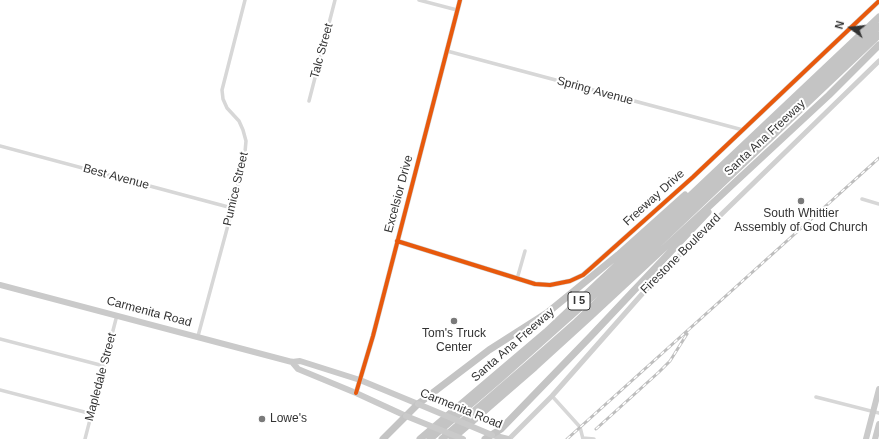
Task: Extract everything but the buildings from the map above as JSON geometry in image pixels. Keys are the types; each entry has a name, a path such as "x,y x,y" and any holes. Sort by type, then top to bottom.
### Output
{"highway":[{"name":"Santa Ana Freeway","path":"420,439 546,332 879,17"},
{"path":"430,439 580,309 879,26"},
{"path":"442,439 576,322 879,35"},
{"name":"Santa Ana Freeway","path":"452,439 535,367 879,46"},
{"path":"383,439 418,404 489,350 547,312 574,291 618,255 675,203 731,156"},
{"path":"485,439 501,429 687,236 733,183"}],"main road":[{"name":"Carmenita Road","path":"0,285 292,362 300,361 360,380 492,435 509,439"},
{"name":"Carmenita Road","path":"292,362 298,369 463,439"},
{"path":"866,439 876,412 879,389"},
{"path":"875,439 879,424"}],"street":[{"name":"Pumice Street","path":"198,336 232,208 245,152 246,141 240,121 228,108 223,99 222,90 245,0"},
{"name":"Talc Street","path":"309,101 336,0"},
{"path":"419,0 457,10"},
{"name":"Excelsior Drive","path":"356,393 460,0"},
{"name":"Freeway Drive","path":"397,242 535,284 550,285 570,281 583,275 687,182 879,1"},
{"name":"Spring Avenue","path":"447,51 743,130"},
{"name":"Firestone Boulevard","path":"509,439 552,396 658,276 879,61"},
{"name":"Best Avenue","path":"0,146 232,208"},
{"path":"862,199 879,204"},
{"path":"517,279 525,251"},
{"name":"Mapledale Street","path":"85,439 117,315"},
{"path":"0,339 104,366"},
{"path":"0,390 92,414"},
{"path":"552,396 580,427 583,438 594,439"},
{"path":"816,397 876,412"}],"railway":[{"path":"567,439 879,158"},
{"path":"596,429 670,361 687,334"}],"cycle path":[{"path":"356,393 373,336 460,0"},
{"path":"397,241 535,284 550,285 570,281 583,275 693,177 879,1"}],"place":[{"name":"South Whittier Assembly of God Church","path":"801,201"},
{"name":"Tom's Truck Center","path":"454,321"},
{"name":"Lowe's","path":"262,419"}]}
